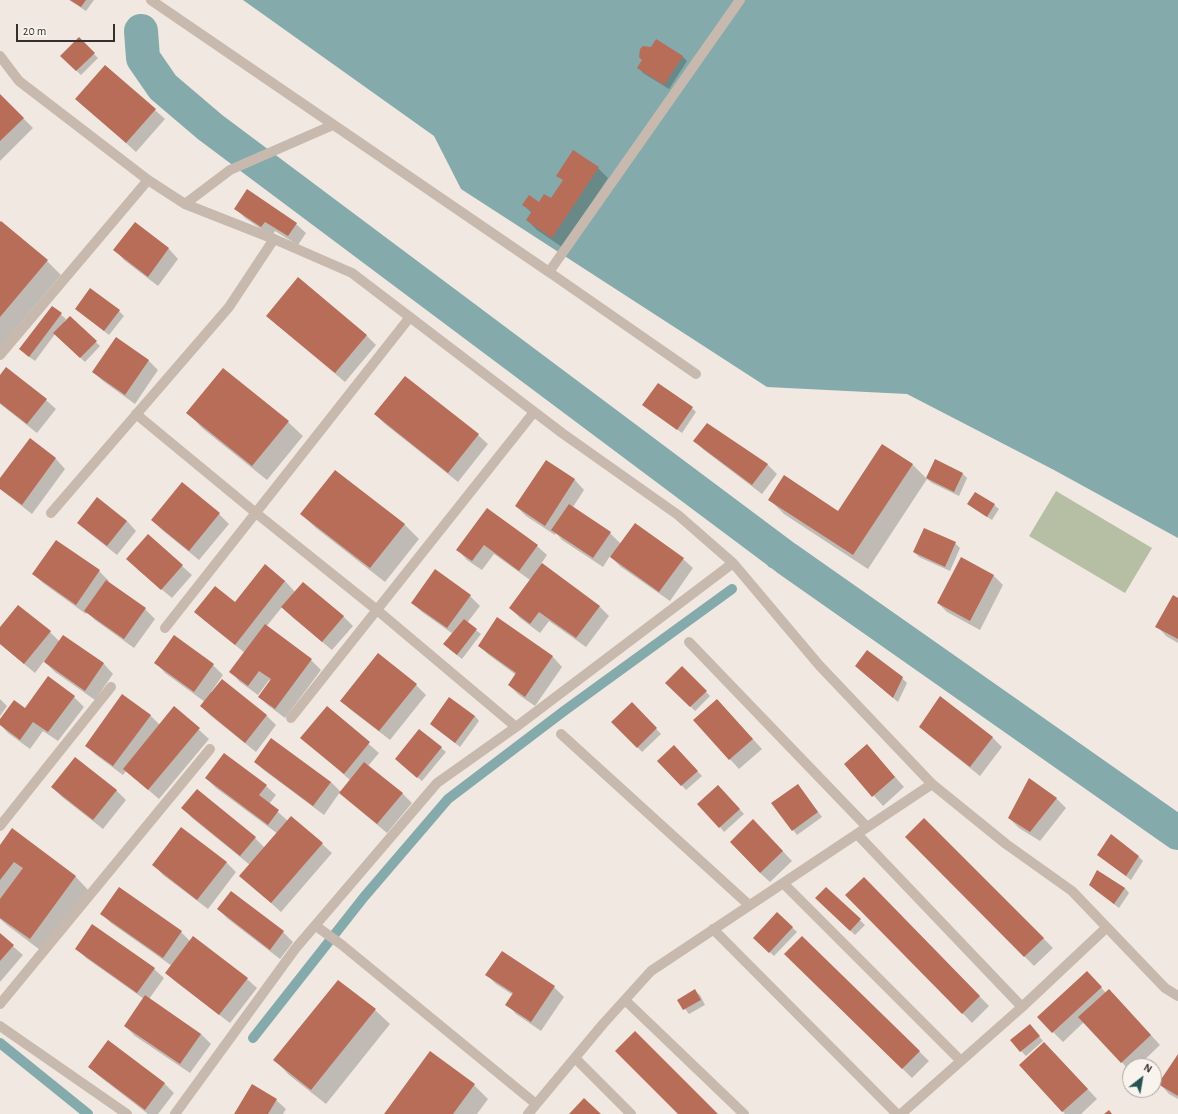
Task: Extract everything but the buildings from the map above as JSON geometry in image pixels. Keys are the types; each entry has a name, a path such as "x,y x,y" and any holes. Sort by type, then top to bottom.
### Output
{"street":[{"path":"151,0 696,374"},
{"path":"549,272 740,0"},
{"path":"0,56 19,81 148,180 185,204 274,239 352,273 534,412 678,515 733,564 819,665 932,784 1006,844 1072,891 1106,928 1166,988 1178,996"},
{"path":"185,204 230,170 333,124"},
{"path":"0,354 148,180"},
{"path":"51,513 229,307 274,239"},
{"path":"166,628 410,316"},
{"path":"291,718 534,412"},
{"path":"136,414 377,610 516,727"},
{"path":"175,1114 295,949 437,783 516,727 733,564"},
{"path":"689,642 867,827"},
{"path":"0,826 111,687"},
{"path":"561,734 749,905"},
{"path":"0,1004 210,748"},
{"path":"528,1114 651,971 932,784"},
{"path":"856,834 1022,1007"},
{"path":"783,883 961,1061"},
{"path":"316,926 342,945 536,1104"},
{"path":"902,1114 1022,1007 1106,928"},
{"path":"713,929 897,1114"},
{"path":"625,1000 744,1114"},
{"path":"0,1026 126,1114"},
{"path":"575,1058 631,1114"}],"green space":[{"path":"1056,491 1152,548 1125,593 1029,536"}],"water":[{"path":"243,0 1178,0 1178,538 1054,470 907,394 767,387 461,189 434,136"}],"waterway":[{"path":"141,31 143,58 163,87 210,127 786,558 1178,833"},
{"path":"772,563 786,558"},
{"path":"253,1038 364,897 448,799 564,711 732,589"},
{"path":"0,1043 88,1114"}]}
